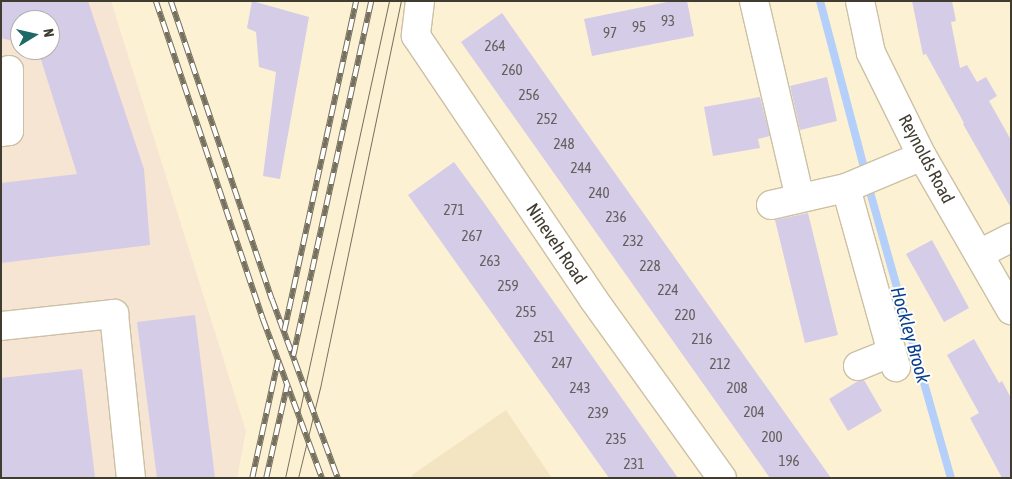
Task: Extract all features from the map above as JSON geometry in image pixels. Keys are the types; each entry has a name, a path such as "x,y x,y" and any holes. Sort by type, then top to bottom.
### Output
{"street":[{"name":"Nineveh Road","path":"420,1 416,36 594,300 722,478"},
{"path":"754,1 800,198"},
{"name":"Reynolds Road","path":"860,1 871,53 922,156 1011,310"},
{"path":"1,132 9,131 9,70"},
{"path":"772,205 846,188 922,156"},
{"path":"846,188 893,360 858,366"},
{"path":"979,254 1011,238"},
{"path":"1,326 114,314 131,478"}],"shaded area":[{"path":"1,1 111,1 246,431 237,478 1,478"},
{"path":"506,410 552,478 413,478 412,475"}],"building":[{"path":"1,1 88,1 144,169 150,245 1,263 1,183 77,174 41,60 60,60 60,10 10,10 10,40 1,38"},
{"path":"252,1 309,17 280,179 263,176 276,72 259,67 256,32 247,28"},
{"path":"672,1 687,1 694,36 592,56 584,19"},
{"path":"912,1 952,1 956,21 951,22 960,68 967,65 977,82 986,77 997,96 989,101 1011,140 1011,208 926,54 923,55"},
{"path":"502,13 831,478 770,478 461,42"},
{"path":"827,77 837,121 800,130 790,86"},
{"path":"760,97 770,136 758,139 760,148 713,156 704,107"},
{"path":"454,162 678,478 609,478 408,195"},
{"path":"808,213 838,335 805,343 775,220"},
{"path":"932,240 969,308 944,322 906,254"},
{"path":"195,315 215,478 157,478 137,322"},
{"path":"974,339 999,383 1002,381 1011,398 1011,478 1002,478 970,418 979,413 947,355"},
{"path":"82,369 95,478 1,478 1,378"},
{"path":"864,380 882,411 848,431 829,399 858,381"}],"waterway":[{"name":"Hockley Brook","path":"820,1 864,168"},
{"name":"Hockley Brook","path":"870,192 951,478"}],"tram line":[{"path":"285,478 389,1"},
{"path":"298,478 320,388 401,1"}],"railway":[{"path":"156,1 263,319 322,478"},
{"path":"171,1 272,299 338,478"},
{"path":"284,331 356,1"},
{"path":"293,356 371,1"},
{"path":"252,478 278,360"},
{"path":"266,478 287,385"}]}
